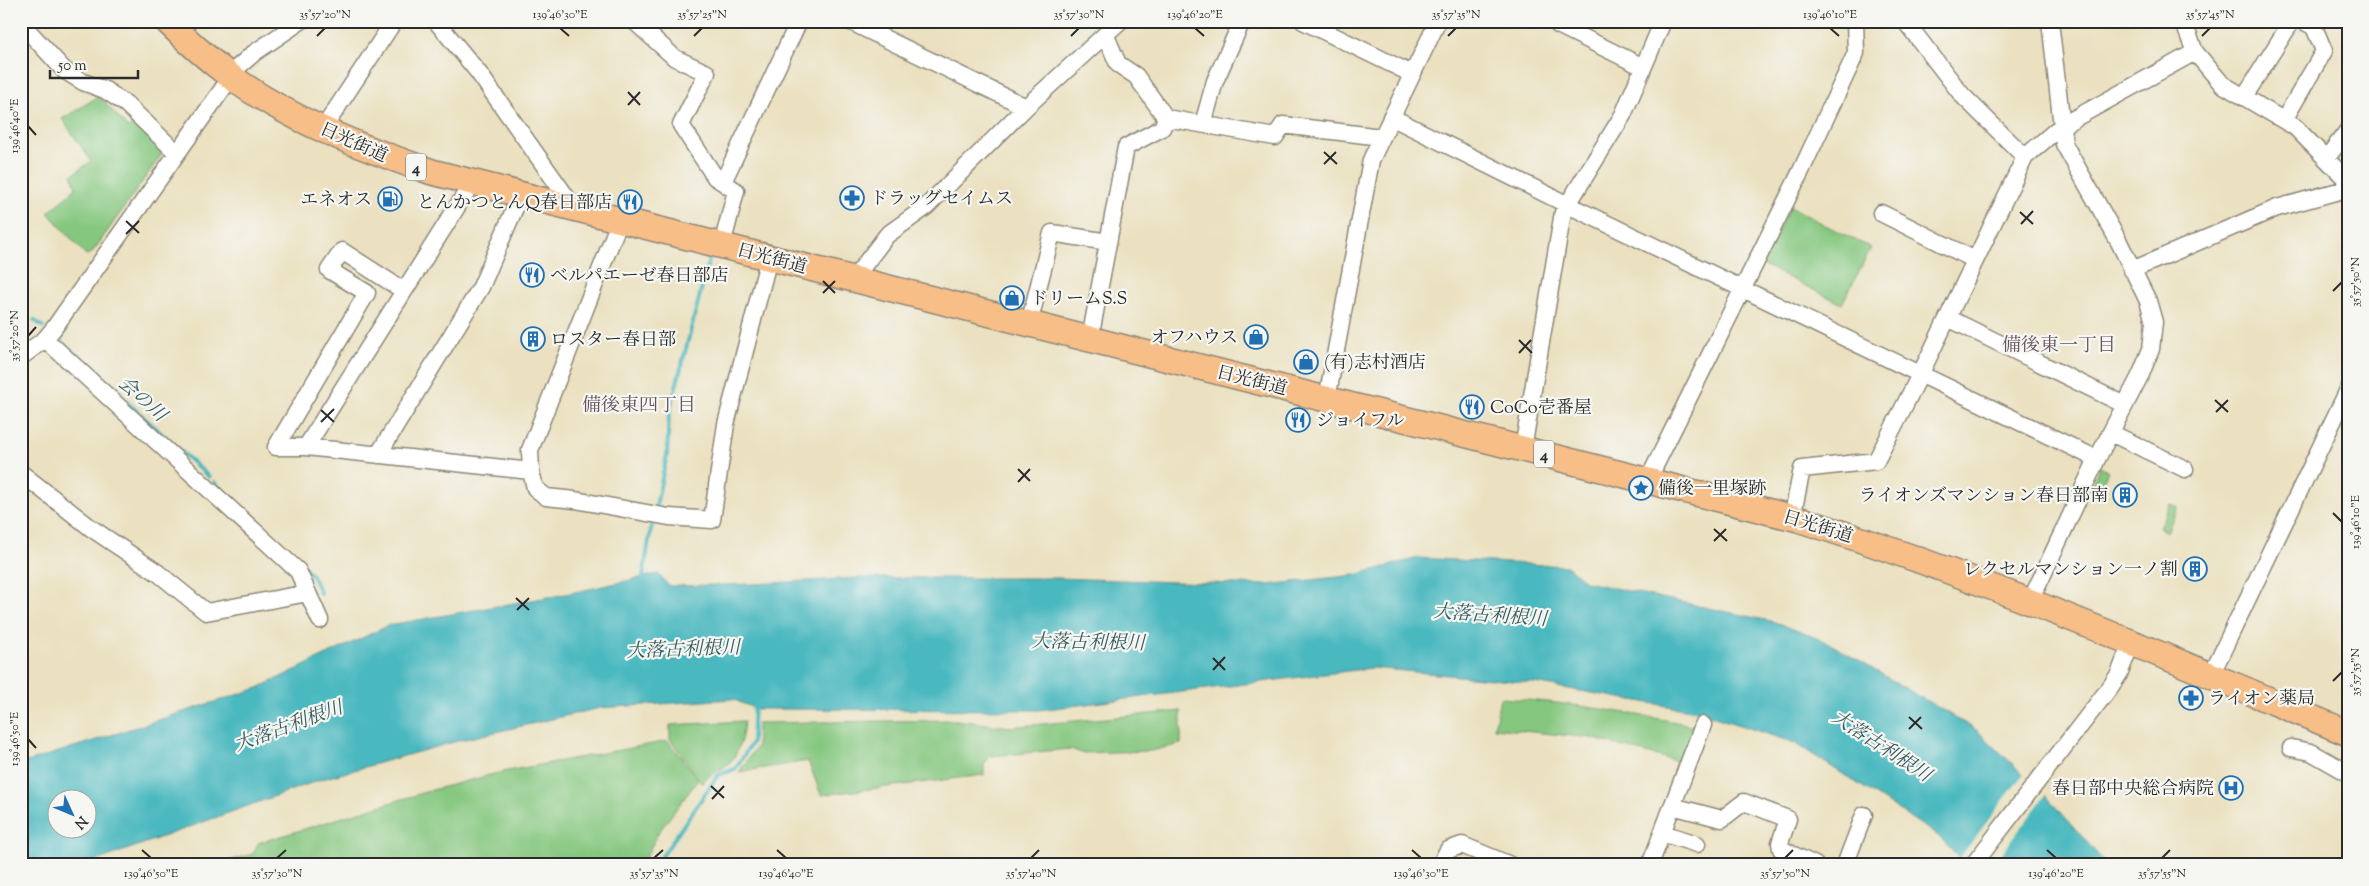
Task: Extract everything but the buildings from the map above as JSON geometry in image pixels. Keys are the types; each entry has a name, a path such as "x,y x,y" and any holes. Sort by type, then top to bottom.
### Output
{"highway":[{"name":"日光街道","path":"167,21 196,49 231,77 323,129 366,149 432,172 520,196 712,242 852,280 1792,518 1927,562 2211,675 2348,733"}],"street":[{"path":"21,357 49,334 231,77 254,53 301,21"},
{"path":"323,129 394,21"},
{"path":"436,21 478,72 575,209"},
{"path":"634,21 675,58 707,73 681,125 715,177 736,190 712,242"},
{"path":"723,182 799,21"},
{"path":"849,21 1026,107"},
{"path":"852,280 887,235 926,207 1026,107 1106,36 1120,21"},
{"path":"1203,124 1214,80 1242,21"},
{"path":"1302,21 1412,74"},
{"path":"1327,399 1371,160 1438,21"},
{"path":"1557,21 1558,25 1643,66"},
{"path":"1523,449 1566,204 1623,115 1663,21"},
{"path":"1648,480 1743,289 1856,53 1855,21"},
{"path":"1905,21 1962,95 2025,157"},
{"path":"2030,602 2151,349 2154,322 2148,301 2064,144 2050,21"},
{"path":"2132,270 2277,208 2347,190 2344,177 2295,127 2222,84 2195,52 2183,21"},
{"path":"2244,97 2292,21"},
{"path":"2284,120 2324,51 2314,27 2303,21"},
{"path":"21,23 65,71 83,82 104,90 126,104 177,153"},
{"path":"1106,36 1118,64 1136,76 1166,118 1275,137 1282,125 1381,137"},
{"path":"1792,518 1802,469 1876,461 1948,318 2025,157 2061,126 2195,52"},
{"path":"1391,117 1566,204 2097,459"},
{"path":"1090,339 1126,147 1162,128 1166,118"},
{"path":"2326,159 2348,130"},
{"path":"306,447 472,183"},
{"path":"378,455 481,287 520,196"},
{"path":"1881,213 1975,260"},
{"path":"620,220 530,450 531,471 535,488 546,497 575,500 654,514 712,520 726,424 769,258"},
{"path":"1029,324 1052,233 1108,242"},
{"path":"366,293 329,270 342,251 404,291"},
{"path":"379,275 366,293 276,447 306,447 531,471"},
{"path":"1948,318 2125,404"},
{"path":"49,334 298,571 320,620"},
{"path":"2211,675 2348,390"},
{"path":"2111,433 2185,469"},
{"path":"21,474 91,528 158,573 206,612 308,592"},
{"path":"1973,865 2112,686 2131,644"},
{"path":"1650,865 1703,725"},
{"path":"2291,748 2311,752 2348,773"},
{"path":"1672,806 1722,819 1744,802 1788,819 1780,843 1781,849 1815,865"},
{"path":"1845,865 1864,815"},
{"path":"1662,833 1697,844"},
{"path":"1440,865 1448,850 1462,845 1510,865"}],"green space":[{"path":"99,96 128,128 135,122 160,147 162,154 92,253 86,255 48,213 76,188 72,175 91,161 62,119"},
{"path":"1790,207 1871,248 1842,304 1761,264"},
{"path":"2100,467 2108,471 2096,496 2088,492"},
{"path":"2170,504 2178,507 2167,532 2159,528"},
{"path":"1500,698 1550,702 1599,709 1696,726 1683,763 1591,738 1494,728"},
{"path":"1181,711 1181,744 1151,751 1081,753 1071,749 990,756 984,765 984,775 821,795 808,761 739,772 757,746 757,723 956,720 1010,727"},
{"path":"744,721 741,739 735,756 727,765 710,775 702,784 670,739 670,725"},
{"path":"668,741 698,780 658,833 642,865 214,865 253,854 258,843 432,790 502,772"}],"water":[{"name":"大落古利根川","path":"1418,558 1567,566 1586,582 1775,622 1827,642 1978,731 2051,801 2107,865 1967,865 1937,835 1795,743 1696,711 1534,683 1372,668 1039,710 756,709 732,699 600,708 461,740 322,779 85,865 21,865 21,764 258,688 389,625 566,594 658,574 669,586 754,584 860,578 1058,578 1267,585 1355,575"}],"pier":[{"path":"2025,772 2047,793 1993,865 1963,865 1958,860"}],"waterway":[{"path":"655,510 667,455 669,414 711,252"},
{"name":"会の川","path":"21,311 27,315"},
{"name":"会の川","path":"34,320 43,327"},
{"name":"会の川","path":"58,339 209,477"},
{"name":"会の川","path":"214,482 228,496"},
{"name":"会の川","path":"235,502 260,525"},
{"path":"642,582 653,517"},
{"name":"会の川","path":"304,567 313,577 320,593"},
{"path":"656,865 718,775 735,769 752,743 754,704"}],"place":[{"name":"ドラッグセイムス","path":"852,198"},
{"name":"エネオス","path":"390,199"},
{"name":"とんかつとんQ春日部店","path":"630,202"},
{"name":"ベルパエーゼ春日部店","path":"532,275"},
{"name":"ドリームS.S","path":"1012,298"},
{"name":"オフハウス","path":"1256,337"},
{"name":"ロスター春日部","path":"533,339"},
{"name":"(有)志村酒店","path":"1306,362"},
{"name":"CoCo壱番屋","path":"1472,407"},
{"name":"ジョイフル","path":"1298,420"},
{"name":"備後一里塚跡","path":"1641,488"},
{"name":"ライオンズマンション春日部南","path":"2125,495"},
{"name":"レクセルマンション一ノ割","path":"2195,569"},
{"name":"ライオン薬局","path":"2191,698"},
{"name":"春日部中央総合病院","path":"2231,788"}],"district":[{"name":"備後東一丁目","path":"2059,344"},
{"name":"備後東四丁目","path":"639,404"}]}
